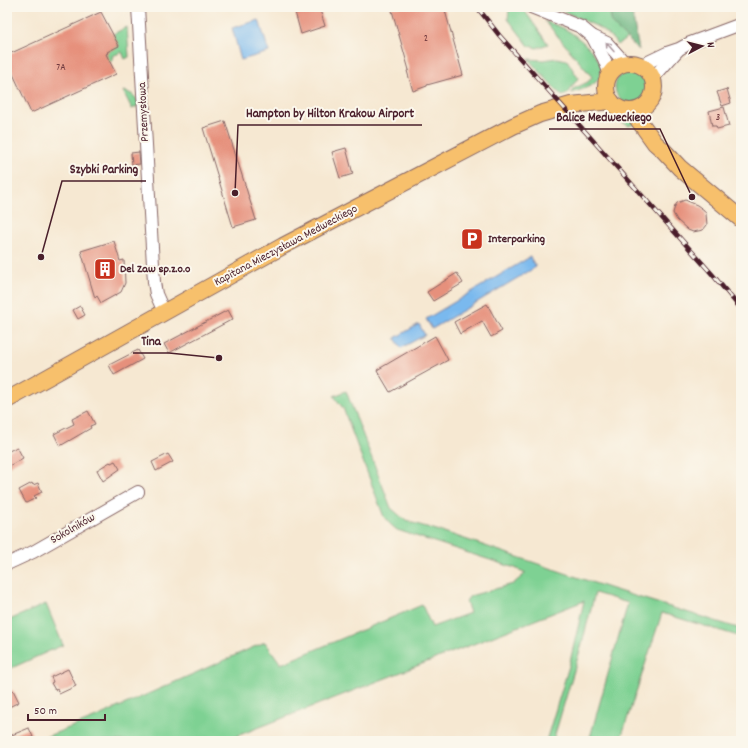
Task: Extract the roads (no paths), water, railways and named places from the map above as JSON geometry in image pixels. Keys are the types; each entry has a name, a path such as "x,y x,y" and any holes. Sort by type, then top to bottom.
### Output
{"main road":[{"path":"630,62 642,65 654,78 654,93 651,100 639,108 620,109 611,102 606,91 608,79 617,66 630,62"},
{"name":"Kapitana Mieczysława Medweckiego","path":"571,105 608,79"},
{"name":"Kapitana Mieczysława Medweckiego","path":"7,400 283,246 513,126 540,114 571,105 611,102"},
{"path":"639,108 663,150 680,168 741,219"}],"street":[{"name":"Przemysłowa","path":"138,7 154,282 156,294 164,312"},
{"path":"531,7 581,27 592,36 607,43 625,63"},
{"path":"642,65 679,49 690,42 741,24"},
{"path":"592,36 604,59 608,79"},
{"path":"654,78 679,49"},
{"name":"Sokolników","path":"7,564 33,552 138,492"}],"water":[{"path":"259,20 269,52 241,60 232,28"},
{"path":"530,257 536,267 432,329 426,319"},
{"path":"419,324 425,335 401,348 395,338"}],"railway":[{"path":"477,7 499,35 712,274 741,309"}],"place":[{"name":"Hampton by Hilton Krakow Airport","path":"235,193"},
{"name":"Balice Medweckiego","path":"692,197"},
{"name":"Interparking","path":"472,239"},
{"name":"Szybki Parking","path":"41,257"},
{"name":"Del Zaw sp.z.o.o","path":"105,269"},
{"name":"Tina","path":"219,358"}]}
